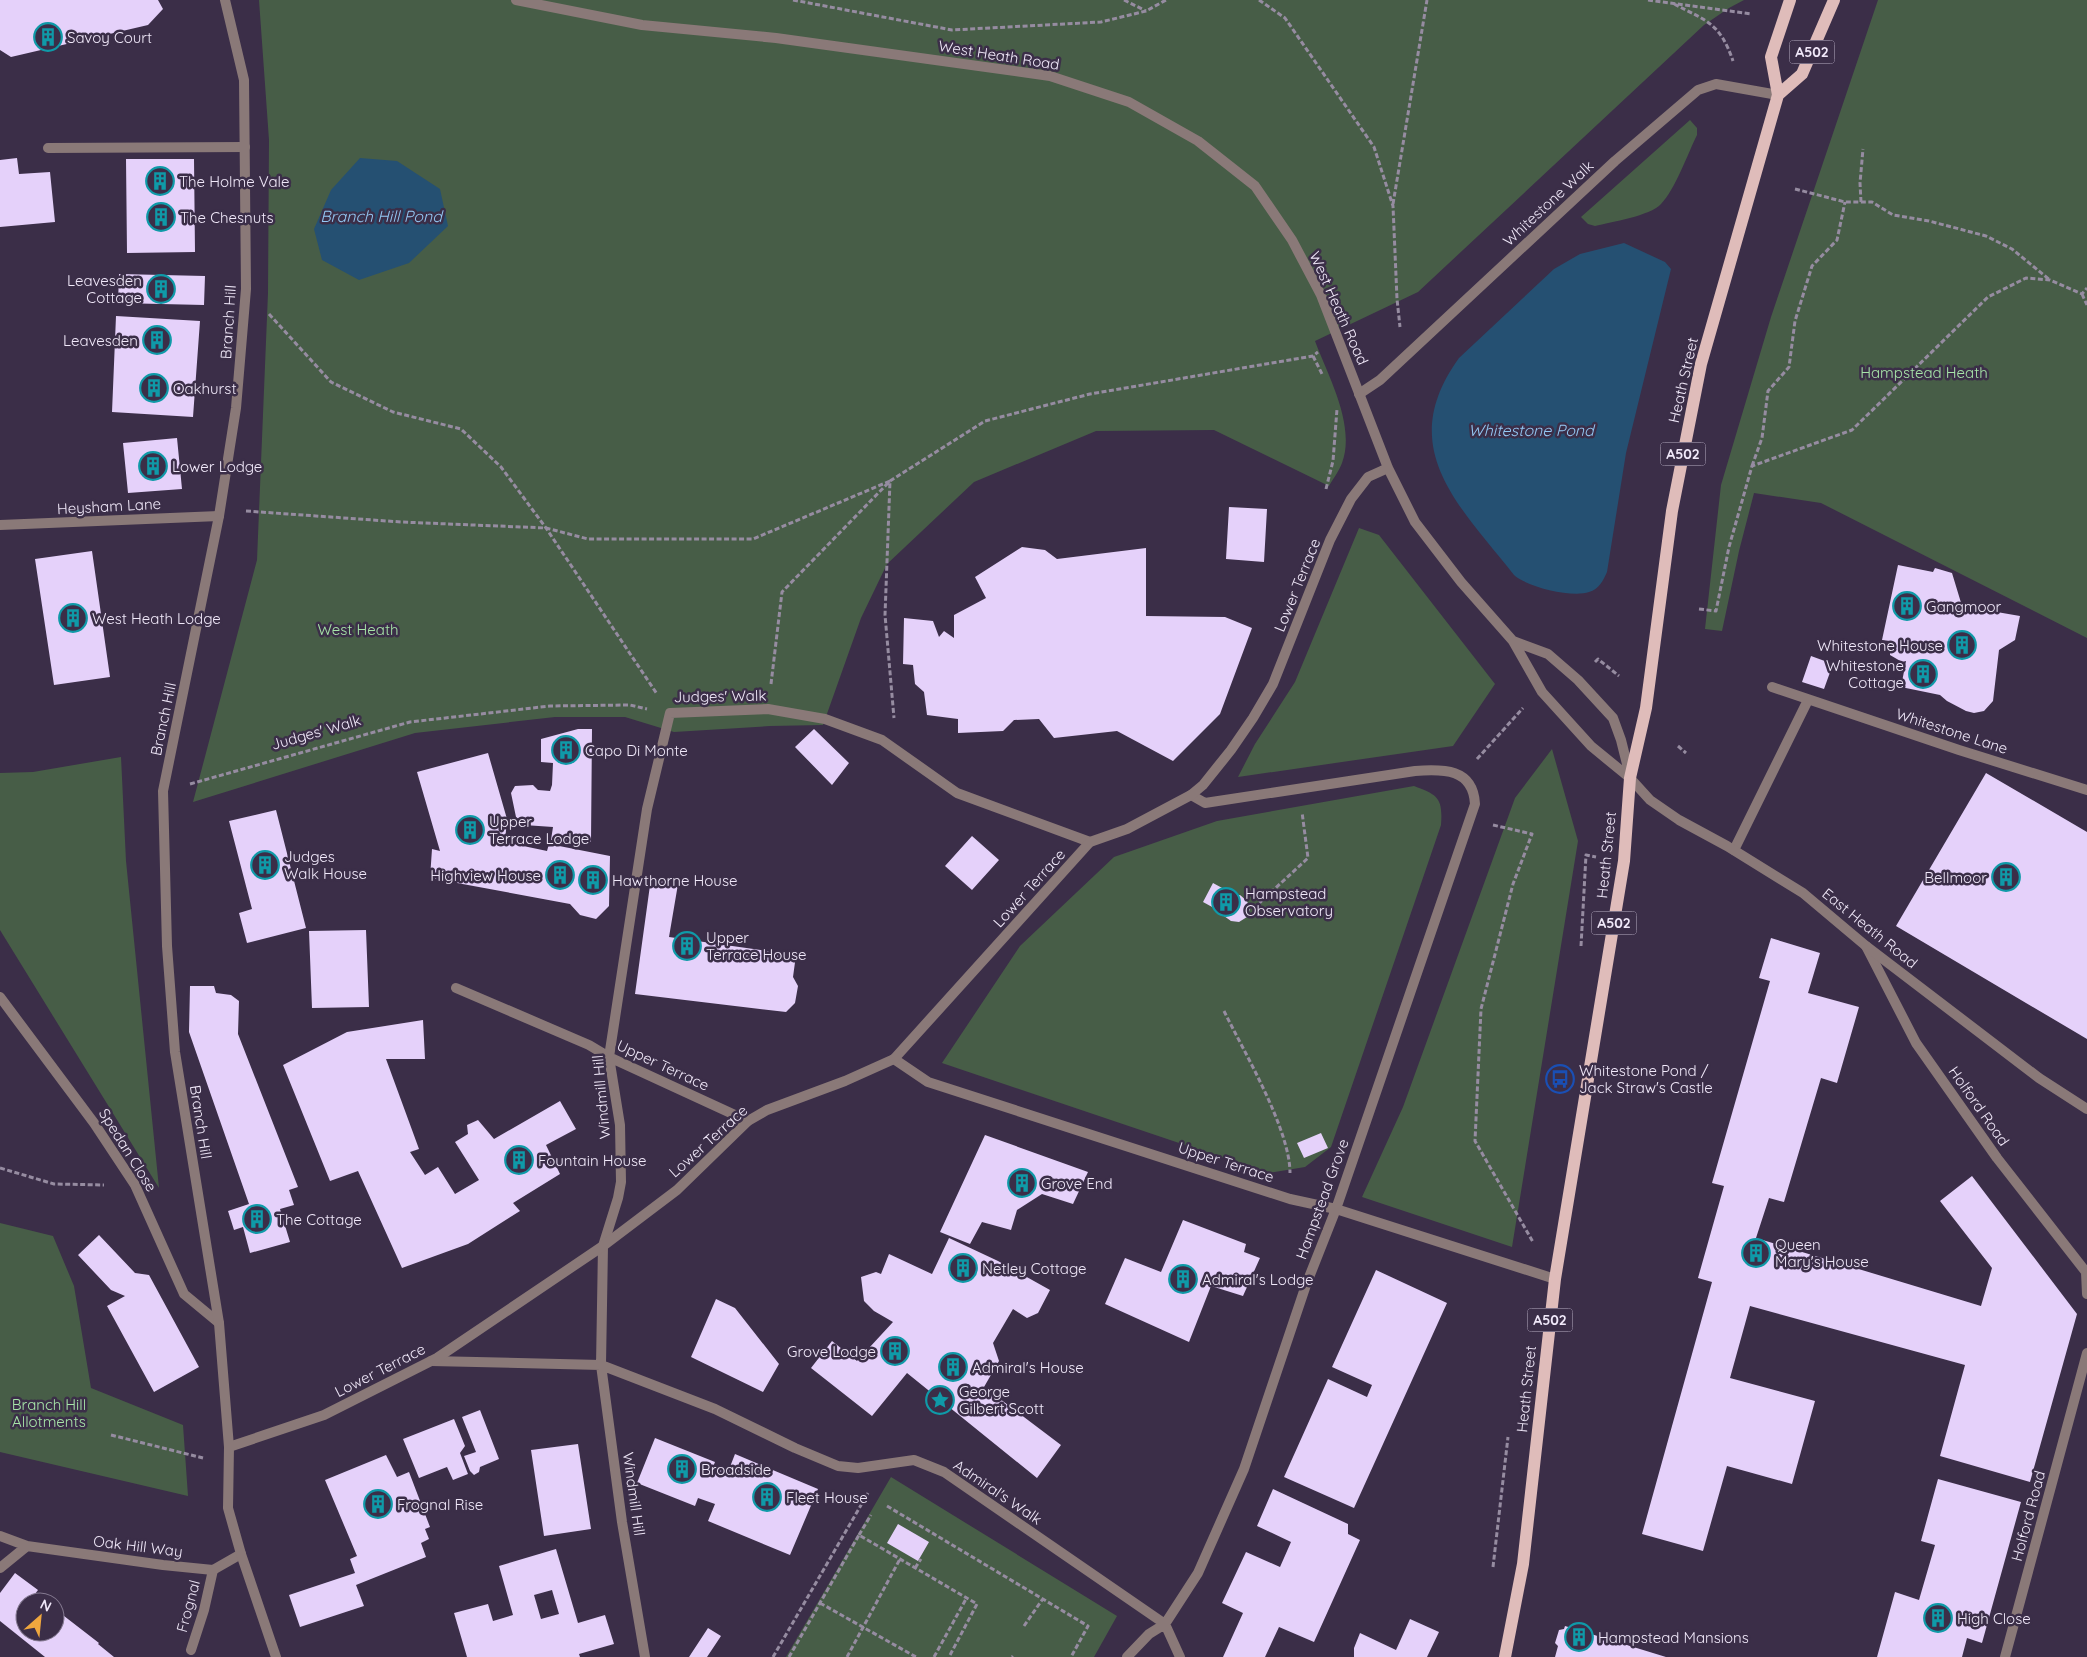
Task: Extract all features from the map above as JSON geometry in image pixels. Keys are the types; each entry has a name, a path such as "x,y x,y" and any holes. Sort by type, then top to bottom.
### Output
{"main road":[{"name":"A502","path":"1778,96 1771,56 1790,0"},
{"name":"A502","path":"1778,96 1802,74 1834,0"},
{"name":"Heath Street","path":"1505,1657 1524,1564 1555,1279 1624,861 1630,778 1646,708 1672,511 1701,364 1778,96"}],"street":[{"name":"Branch Hill","path":"225,0 244,80 246,289 236,408 220,512 163,791 167,946 175,1052 218,1323 228,1447"},
{"name":"West Heath Road","path":"516,0 642,25 776,38 1050,76 1129,102 1198,141 1254,186 1292,240 1321,296 1388,468 1415,522 1461,582 1514,642 1542,692 1592,746 1630,778"},
{"name":"Whitestone Walk","path":"1359,394 1380,380 1615,161 1698,90 1716,84 1778,96"},
{"path":"48,148 244,147"},
{"name":"Lower Terrace","path":"228,1447 324,1416 431,1361 603,1246 677,1190 748,1121 767,1110 845,1081 894,1059 1090,842 1127,829 1191,795 1204,785 1253,718 1273,684 1330,540 1351,499 1368,477 1388,468"},
{"name":"Heysham Lane","path":"0,526 220,512"},
{"name":"West Heath Road","path":"1514,642 1548,654 1578,680 1614,718 1630,778"},
{"name":"Whitestone Lane","path":"1772,687 2087,790"},
{"path":"1734,850 1808,700"},
{"name":"Judges' Walk","path":"670,714 768,709 824,719 882,740 957,793 1090,842"},
{"name":"Windmill Hill","path":"645,1657 622,1522 601,1366 603,1246 621,1182 620,1125 609,1057 647,809 670,714"},
{"path":"1191,795 1205,803 1415,771 1435,770 1465,779"},
{"name":"East Heath Road","path":"1630,778 1650,800 1679,820 1734,850 1803,893 1866,946 2039,1078 2087,1109"},
{"name":"Hampstead Grove","path":"1127,1657 1149,1634 1165,1624 1198,1573 1244,1469 1306,1285 1336,1209 1470,820 1475,804 1474,793 1465,779"},
{"name":"Holford Road","path":"1866,946 1916,1043 1997,1158 2087,1271 2087,1294"},
{"name":"Upper Terrace","path":"456,988 589,1045 609,1057 748,1121"},
{"name":"Spedan Close","path":"0,997 94,1123 135,1186 184,1294 218,1323"},
{"name":"Upper Terrace","path":"894,1059 928,1082 1290,1199 1336,1209 1555,1279"},
{"name":"Holford Road","path":"2005,1657 2087,1353"},
{"name":"Admiral's Walk","path":"431,1361 601,1366 715,1409 795,1448 838,1466 858,1468 914,1460 944,1472 1165,1624"},
{"path":"228,1447 228,1508 241,1554 276,1657"},
{"name":"Oak Hill Way","path":"0,1536 27,1546 213,1570"},
{"path":"0,1568 27,1546"},
{"path":"213,1570 241,1554"},
{"name":"Frognal","path":"191,1650 204,1610 213,1570"},
{"path":"1165,1624 1180,1657"}],"path":[{"path":"793,0 952,30 1101,22 1146,11 1166,0"},
{"path":"1124,0 1146,11"},
{"path":"1259,0 1285,18 1374,147 1393,206"},
{"path":"1399,320 1393,206 1427,0"},
{"path":"1648,0 1669,1 1752,14"},
{"path":"1669,1 1711,23 1719,30 1727,44 1734,64"},
{"path":"1860,202 1863,149"},
{"path":"1795,189 1845,202 1872,202 1894,215 1929,221 1986,236 2012,249 2050,280 2082,294 2087,305"},
{"path":"1699,608 1716,611 1729,546 1762,438 1768,391 1789,367 1795,321 1812,266 1837,240 1845,202"},
{"path":"1752,466 1852,430 1988,296 2026,278 2050,280"},
{"path":"2082,294 2087,288"},
{"path":"246,289 332,382 393,412 461,429 501,467 546,528 670,714"},
{"path":"220,512 546,528 588,539 753,539 890,481 985,421 1090,394 1313,356 1323,350"},
{"path":"1313,356 1326,380"},
{"path":"1325,495 1332,461 1338,405"},
{"path":"768,709 782,592 890,481"},
{"path":"890,481 884,615 898,751"},
{"path":"1598,658 1619,676"},
{"path":"1465,779 1527,704"},
{"name":"Judges' Walk","path":"163,791 419,720 550,706 630,705 670,714"},
{"path":"1678,746 1686,753"},
{"path":"1254,908 1308,858 1298,789"},
{"path":"1470,820 1532,834 1513,884 1481,1009 1475,1141 1555,1279"},
{"path":"1586,855 1596,857"},
{"path":"1224,1011 1271,1106 1285,1144 1290,1162 1290,1199"},
{"path":"0,1168 54,1184 135,1186"},
{"path":"111,1436 228,1464"},
{"path":"773,1657 884,1464"},
{"path":"888,1506 1088,1626 1071,1657"},
{"path":"789,1657 870,1516"},
{"path":"859,1535 977,1604 950,1657"},
{"path":"847,1657 900,1559"},
{"path":"915,1568 921,1559"},
{"path":"934,1657 966,1599"},
{"path":"1024,1626 1042,1600"},
{"path":"820,1603 916,1657"}],"green space":[{"name":"West Heath","path":"259,0 1744,0 1704,25 1418,292 1315,341 1339,401 1346,433 1342,463 1329,486 1214,430 1096,431 974,482 887,564 861,618 823,725 674,732 625,717 555,717 415,733 193,802 257,560 268,293 269,140"},
{"name":"Hampstead Heath","path":"1878,0 2087,0 2087,638 1821,503 1754,493 1739,551 1722,631 1705,629 1721,485 1771,317"},
{"path":"1690,120 1697,128 1697,135 1676,181 1661,204 1640,215 1595,226 1588,224 1581,217"},
{"path":"1359,528 1379,535 1495,684 1453,746 1238,777 1255,744 1295,682"},
{"path":"1552,749 1578,841 1512,1247 1362,1197 1403,1107 1515,798"},
{"path":"121,757 126,861 159,1188 0,930 0,773 33,772"},
{"path":"1414,786 1434,795 1440,803 1441,825 1331,1147 1305,1167 1268,1173 942,1063 1020,946 1114,857 1217,821"},
{"name":"Branch Hill Allotments","path":"0,1223 53,1236 74,1286 91,1388 183,1425 188,1496 0,1452"},
{"path":"891,1477 1117,1616 1094,1657 786,1657"}],"water":[{"name":"Branch Hill Pond","path":"360,158 397,161 440,189 448,226 409,263 359,280 322,260 314,229 331,190"},
{"name":"Whitestone Pond","path":"1624,243 1665,262 1671,269 1626,453 1607,572 1598,587 1592,591 1572,594 1529,584 1514,575 1455,499 1442,474 1433,448 1432,420 1440,390 1459,358 1554,269 1580,254"}],"building":[{"name":"Savoy Court","path":"0,0 158,0 163,9 148,25 11,57 0,50"},
{"path":"17,158 19,174 50,172 55,222 0,227 0,160"},
{"path":"126,159 194,159 195,252 127,253"},
{"name":"Leavesden Cottage","path":"119,274 205,276 204,305 118,303"},
{"path":"116,316 200,321 193,417 112,412"},
{"name":"Lower Lodge","path":"177,438 182,489 128,493 123,443"},
{"path":"1229,507 1267,509 1264,562 1226,559"},
{"path":"1022,547 1045,550 1057,559 1146,548 1146,616 1225,617 1252,628 1220,714 1173,761 1117,731 1054,738 1039,719 1014,720 1003,731 958,733 958,719 927,715 924,692 915,684 913,665 903,664 904,618 933,621 939,637 944,631 954,638 954,615 986,598 975,577"},
{"name":"West Heath Lodge","path":"92,551 110,677 54,685 35,559"},
{"name":"Whitestone House","path":"1898,565 1933,572 1935,568 1952,573 1962,606 2020,616 2015,640 1999,650 1993,701 1984,711 1974,713 1966,711 1940,695 1901,687 1906,661 1902,662 1890,655 1890,641 1882,640"},
{"path":"1811,656 1833,664 1824,689 1802,682"},
{"path":"578,729 592,729 591,842 551,840 553,827 524,825 516,817 511,793 515,786 533,785 538,790 550,791 553,763 541,762 541,739"},
{"path":"814,729 849,763 832,785 795,747"},
{"name":"Upper Terrace Lodge","path":"488,753 507,819 505,842 547,851 549,844 610,856 609,906 596,919 580,915 570,904 430,878 432,849 440,851 417,772"},
{"name":"Bellmoor","path":"1986,773 2087,832 2087,1039 1896,926"},
{"name":"Judges Walk House","path":"276,810 306,928 247,943 239,913 252,909 229,821"},
{"path":"972,836 999,860 972,890 945,866"},
{"name":"Upper Terrace House","path":"651,878 678,884 669,937 796,955 793,977 798,986 795,1003 786,1012 635,994"},
{"name":"Hampstead Observatory","path":"1213,883 1224,889 1220,896 1227,899 1240,895 1247,901 1250,909 1247,917 1239,922 1231,921 1224,916 1223,906 1217,903 1214,908 1203,902"},
{"path":"366,930 369,1007 312,1008 309,931"},
{"name":"Queen Mary's House","path":"1771,938 1820,953 1808,993 1859,1007 1837,1083 1821,1078 1784,1202 1769,1198 1756,1238 1981,1306 1992,1268 1940,1201 1972,1176 2077,1314 2030,1482 1940,1456 1965,1365 1750,1306 1730,1378 1815,1401 1792,1484 1727,1466 1703,1551 1642,1534 1712,1282 1698,1278 1724,1186 1712,1183 1770,981 1759,978"},
{"path":"190,986 214,986 216,993 231,995 239,1001 238,1034 298,1187 289,1190 294,1205 280,1209 290,1242 250,1253 243,1227 234,1230 228,1211 249,1204 189,1032"},
{"path":"423,1020 425,1059 386,1059 419,1149 410,1152 425,1175 438,1167 455,1194 479,1180 455,1142 468,1134 467,1125 478,1120 494,1139 560,1101 576,1129 546,1145 560,1174 513,1203 520,1211 468,1244 402,1268 358,1171 330,1181 283,1065 347,1032"},
{"path":"1321,1133 1328,1148 1304,1158 1297,1143"},
{"name":"Grove End","path":"985,1135 1088,1172 1073,1204 1042,1194 1017,1210 1011,1230 982,1222 970,1244 940,1232"},
{"name":"Admiral's Lodge","path":"1183,1220 1246,1244 1244,1252 1260,1258 1243,1296 1211,1286 1189,1342 1105,1304 1125,1258 1161,1272"},
{"path":"99,1235 135,1273 149,1275 199,1367 154,1392 107,1306 125,1296 111,1290 78,1255"},
{"path":"949,1238 998,1261 1050,1290 1038,1313 1027,1318 1013,1309 993,1343 999,1361 984,1387 1061,1445 1037,1478 907,1373 872,1416 811,1368 832,1341 857,1361 893,1322 874,1311 864,1301 861,1277 876,1272 881,1274 889,1254 932,1274"},
{"path":"1376,1270 1447,1303 1354,1508 1284,1477 1328,1379 1367,1397 1372,1385 1332,1367"},
{"path":"716,1299 735,1308 779,1364 763,1392 691,1357"},
{"path":"480,1410 499,1459 480,1467 479,1472 474,1475 470,1471 464,1456 476,1452 462,1417"},
{"path":"454,1419 465,1446 460,1453 468,1474 453,1480 447,1467 419,1478 403,1439"},
{"name":"Fleet House","path":"655,1438 715,1462 713,1467 728,1472 735,1454 818,1489 790,1555 708,1521 715,1504 698,1498 695,1506 637,1483"},
{"path":"578,1444 591,1529 544,1536 531,1450"},
{"name":"Frognal Rise","path":"386,1455 397,1477 409,1472 430,1527 425,1529 429,1539 421,1543 426,1557 356,1585 364,1606 300,1627 289,1595 355,1573 350,1559 357,1556 325,1480"},
{"path":"1938,1479 2021,1502 1982,1643 1967,1638 1962,1657 1877,1657 1895,1592 1919,1600 1935,1545 1921,1541"},
{"path":"1273,1489 1348,1524 1348,1534 1360,1540 1314,1642 1279,1627 1265,1657 1223,1657 1243,1613 1222,1603 1246,1552 1280,1567 1291,1542 1257,1526"},
{"path":"898,1524 929,1542 918,1561 887,1543"},
{"path":"556,1549 578,1623 605,1615 614,1644 579,1654 580,1657 467,1657 454,1613 488,1604 493,1621 513,1615 499,1566","holes":["552,1590 559,1614 541,1619 534,1595"]},
{"path":"15,1573 38,1590 36,1592 15,1592 15,1633 0,1621 0,1593"},
{"path":"65,1617 114,1657 45,1657 26,1642 65,1642"},
{"path":"1410,1619 1439,1632 1427,1657 1354,1657 1354,1648 1360,1633 1396,1650"},
{"name":"Hampstead Mansions","path":"1565,1626 1666,1657 1555,1657 1558,1646 1555,1643 1559,1630 1564,1629"},
{"path":"708,1628 721,1636 707,1657 689,1657"}],"place":[{"name":"Savoy Court","path":"48,37"},
{"name":"The Holme Vale","path":"160,181"},
{"name":"The Chesnuts","path":"161,217"},
{"name":"Leavesden Cottage","path":"161,289"},
{"name":"Leavesden","path":"157,340"},
{"name":"Oakhurst","path":"154,388"},
{"name":"Lower Lodge","path":"153,466"},
{"name":"Gangmoor","path":"1907,606"},
{"name":"West Heath Lodge","path":"73,618"},
{"name":"Whitestone House","path":"1962,645"},
{"name":"Whitestone Cottage","path":"1923,674"},
{"name":"Capo Di Monte","path":"566,750"},
{"name":"Upper Terrace Lodge","path":"470,830"},
{"name":"Judges Walk House","path":"265,865"},
{"name":"Highview House","path":"560,875"},
{"name":"Bellmoor","path":"2006,877"},
{"name":"Hawthorne House","path":"593,880"},
{"name":"Hampstead Observatory","path":"1226,902"},
{"name":"Upper Terrace House","path":"687,946"},
{"name":"Whitestone Pond / Jack Straw's Castle","path":"1560,1079"},
{"name":"Fountain House","path":"519,1160"},
{"name":"Grove End","path":"1022,1183"},
{"name":"The Cottage","path":"257,1219"},
{"name":"Queen Mary's House","path":"1756,1253"},
{"name":"Netley Cottage","path":"963,1268"},
{"name":"Admiral's Lodge","path":"1183,1279"},
{"name":"Grove Lodge","path":"895,1351"},
{"name":"Admiral's House","path":"953,1367"},
{"name":"George Gilbert Scott","path":"940,1400"},
{"name":"Broadside","path":"682,1469"},
{"name":"Fleet House","path":"767,1497"},
{"name":"Frognal Rise","path":"378,1504"},
{"name":"High Close","path":"1938,1618"},
{"name":"Hampstead Mansions","path":"1579,1637"}]}
